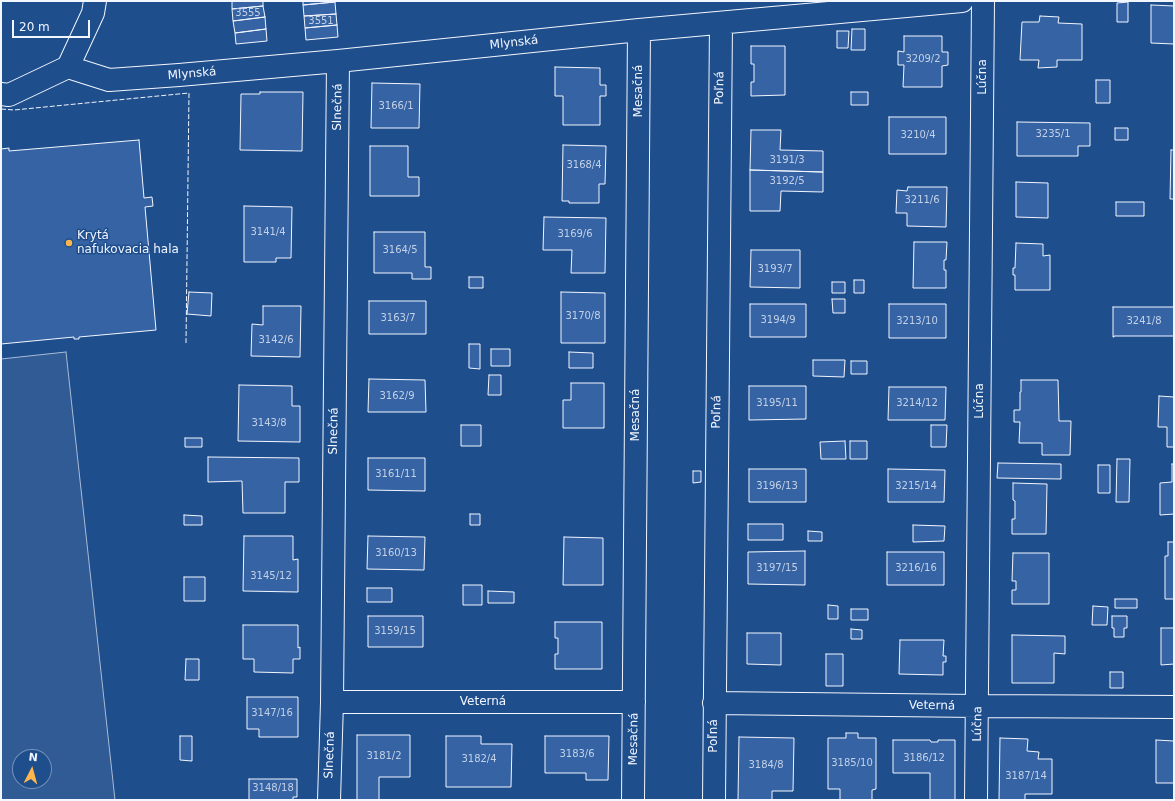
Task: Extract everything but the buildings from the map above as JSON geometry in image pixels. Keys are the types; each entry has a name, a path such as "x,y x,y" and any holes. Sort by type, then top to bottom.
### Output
{"street":[{"path":"1,94 9,95 68,67 93,13 95,1"},
{"name":"Mlynská","path":"68,67 109,80 179,76 639,30 721,24 962,1"},
{"name":"Lúčna","path":"976,800 983,1"},
{"name":"Poľná","path":"714,800 721,24"},
{"name":"Mesačná","path":"633,800 639,30"},
{"name":"Slnečná","path":"329,800 332,702 338,61"},
{"name":"Veterná","path":"332,702 634,702"},
{"name":"Veterná","path":"714,703 1174,707"}],"shaded area":[{"path":"66,352 115,800 1,800 1,359"}],"fence":[{"path":"1,109 14,110 189,93 186,343"}],"place":[{"name":"Krytá nafukovacia hala","path":"69,243"}]}
